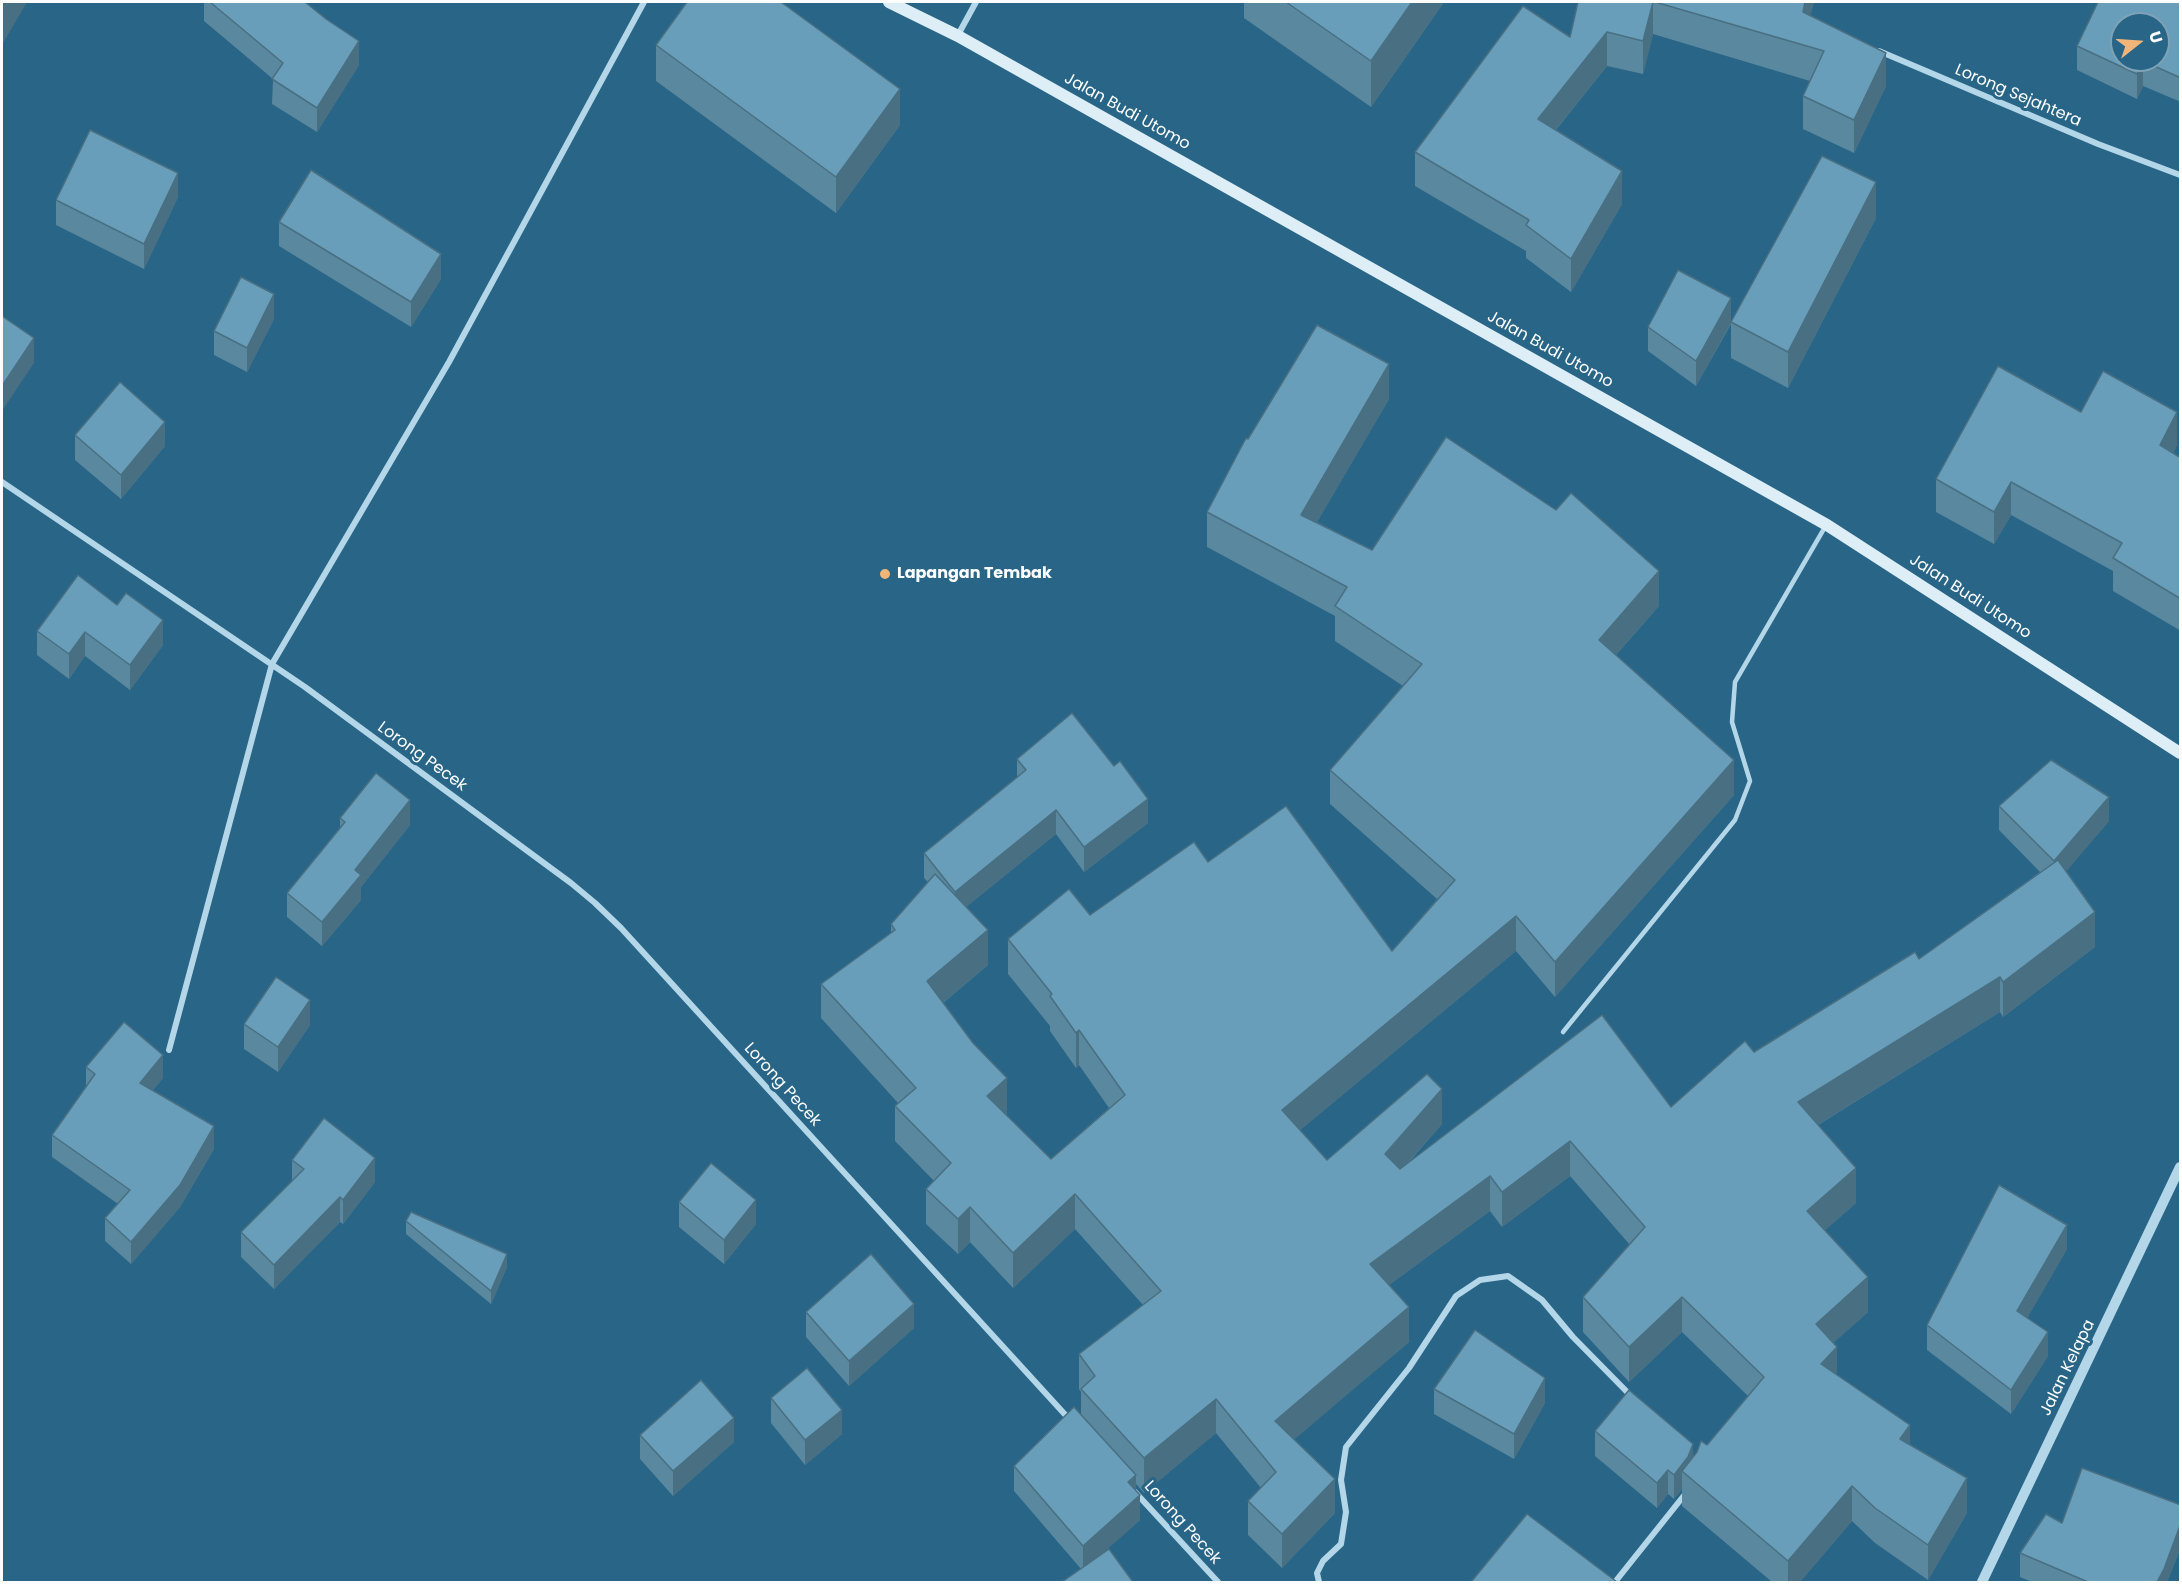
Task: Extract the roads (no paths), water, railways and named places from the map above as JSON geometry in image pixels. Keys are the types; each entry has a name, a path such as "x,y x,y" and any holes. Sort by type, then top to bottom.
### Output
{"main road":[{"name":"Jalan Budi Utomo","path":"889,2 958,36 1827,525 2181,753"}],"street":[{"path":"169,1050 272,664 449,362 644,2"},
{"path":"958,36 976,2"},
{"name":"Lorong Sejahtera","path":"1867,47 2098,144 2181,175"},
{"name":"Lorong Pecek","path":"2,482 272,664 562,876 595,903 636,945 1073,1424"},
{"name":"Jalan Kelapa","path":"1982,1582 2181,1167"},
{"path":"1319,1582 1317,1573 1323,1561 1341,1544 1346,1512 1341,1480 1346,1447 1409,1368 1456,1296 1480,1280 1508,1276 1542,1300 1573,1337 1636,1400"},
{"path":"1616,1582 1693,1484"},
{"name":"Lorong Pecek","path":"1130,1485 1218,1582"}],"lane":[{"path":"1563,1032 1735,820 1750,781 1732,722 1735,682 1827,525"}],"place":[{"name":"Lapangan Tembak","path":"885,574"}]}
